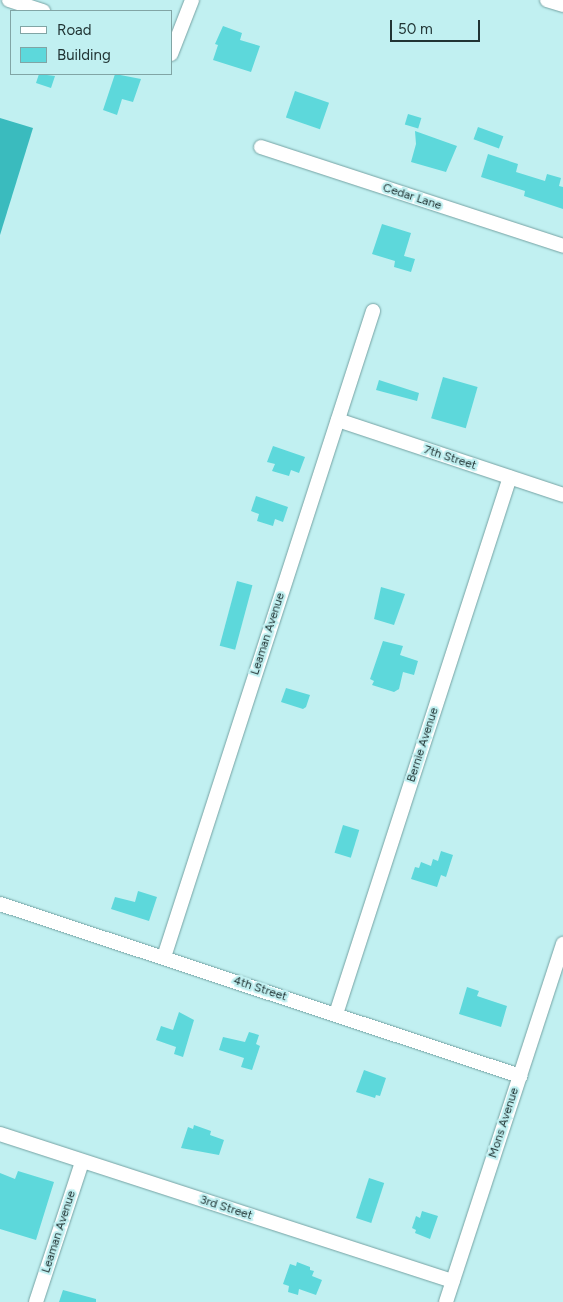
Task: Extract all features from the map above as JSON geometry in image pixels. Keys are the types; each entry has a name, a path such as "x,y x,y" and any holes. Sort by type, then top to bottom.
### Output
{"street":[{"path":"10,0 40,10"},
{"path":"172,54 192,0"},
{"path":"547,0 563,5"},
{"name":"Cedar Lane","path":"260,148 563,246"},
{"name":"Leaman Avenue","path":"164,957 373,311"},
{"name":"7th Street","path":"338,420 563,495"},
{"name":"Bernie Avenue","path":"336,1014 510,477"},
{"name":"4th Street","path":"0,904 520,1076"},
{"name":"Mons Avenue","path":"446,1302 563,944"},
{"name":"3rd Street","path":"0,1134 453,1281"},
{"name":"Leaman Avenue","path":"36,1302 82,1162"}],"shaded area":[{"path":"0,118 33,128 0,235"}],"building":[{"path":"223,26 242,33 240,40 260,46 251,72 213,60 218,45 215,44"},
{"path":"39,75 55,76 51,88 36,83"},
{"path":"115,75 141,79 133,102 122,99 117,115 103,110"},
{"path":"295,91 329,103 320,129 286,117"},
{"path":"408,114 421,118 418,129 405,125"},
{"path":"478,127 503,136 499,148 474,139"},
{"path":"415,131 457,146 446,172 411,162 416,144"},
{"path":"488,154 518,164 516,172 545,181 547,174 561,178 559,186 563,187 563,209 524,196 525,191 481,177"},
{"path":"382,224 411,233 404,256 415,259 411,272 394,267 395,261 372,254"},
{"path":"443,377 478,387 466,428 431,418"},
{"path":"379,380 419,393 417,401 376,390"},
{"path":"273,446 305,457 299,473 291,470 289,476 272,471 275,464 267,462"},
{"path":"256,496 288,507 283,522 275,519 273,526 257,521 259,514 251,511"},
{"path":"237,581 252,585 235,650 220,646"},
{"path":"381,587 405,594 394,625 374,619"},
{"path":"383,641 403,646 400,655 418,661 414,675 403,672 399,689 394,692 372,685 374,681 370,679"},
{"path":"286,688 310,695 306,707 303,709 281,702"},
{"path":"343,825 359,830 351,858 335,853"},
{"path":"441,851 453,855 446,877 441,875 437,887 411,879 415,867 419,868 421,862 431,866 433,859 438,861"},
{"path":"138,891 157,897 149,921 111,909 115,897 135,902"},
{"path":"467,987 479,991 477,996 507,1006 501,1027 459,1014"},
{"path":"179,1012 194,1020 183,1057 174,1054 176,1047 156,1040 161,1026 173,1030"},
{"path":"249,1032 259,1035 256,1044 260,1046 252,1070 241,1067 244,1058 219,1050 223,1037 245,1042"},
{"path":"364,1070 386,1078 380,1096 376,1095 375,1098 356,1092"},
{"path":"194,1125 211,1131 210,1135 224,1140 219,1155 181,1148 188,1127 193,1129"},
{"path":"18,1171 54,1182 36,1240 0,1229 0,1173 15,1179"},
{"path":"369,1178 384,1183 371,1223 356,1218"},
{"path":"422,1211 438,1216 430,1239 415,1233 416,1230 412,1228 416,1216 420,1218"},
{"path":"297,1262 310,1267 310,1270 314,1271 312,1276 322,1280 316,1295 299,1289 298,1295 288,1292 289,1286 283,1284 290,1264 296,1266"},
{"path":"63,1290 96,1299 96,1302 59,1302"}]}
